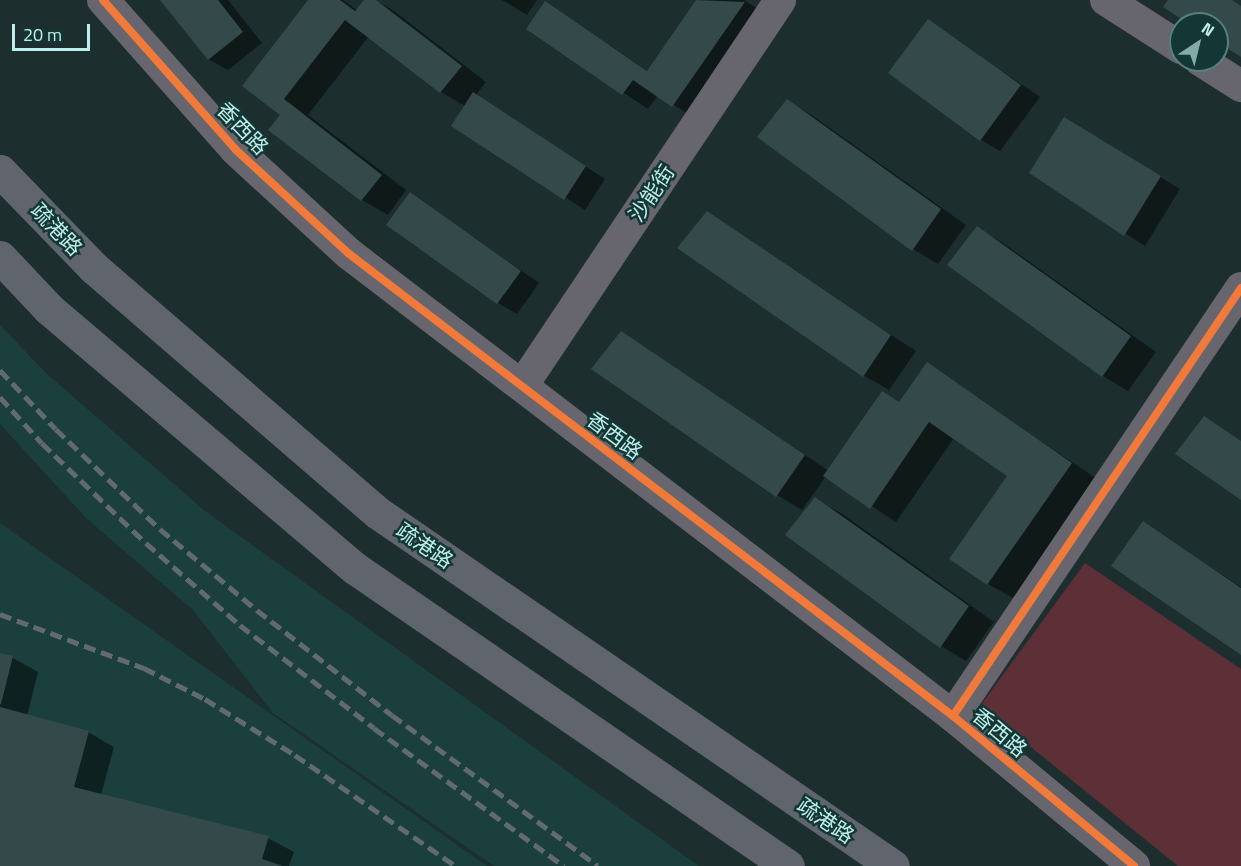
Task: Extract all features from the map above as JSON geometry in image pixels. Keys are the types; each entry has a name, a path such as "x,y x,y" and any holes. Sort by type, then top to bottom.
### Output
{"highway":[{"name":"疏港路","path":"0,171 94,268 378,513 894,866"},
{"path":"0,257 49,309 356,569 788,866"}],"street":[{"name":"香西路","path":"103,0 244,158 348,252 953,716 1134,866"},
{"name":"沙能街","path":"522,386 780,0"},
{"path":"1106,0 1169,40"},
{"path":"1219,72 1241,86"},
{"path":"953,716 1241,288"}],"shaded area":[{"path":"0,325 47,374 205,511 699,866 494,866 273,713 193,610 86,518 0,424"},
{"path":"0,523 487,866 0,866"},
{"path":"1085,563 1241,669 1241,866 1178,866 980,706"}],"building":[{"path":"160,0 218,0 243,32 208,60"},
{"path":"308,0 340,0 355,11 364,0 376,0 462,66 440,93 345,20 284,99 382,175 361,201 268,130 280,115 242,86"},
{"path":"696,0 745,2 672,107 633,80 622,95 526,29 545,1 647,71"},
{"path":"1168,0 1232,0 1241,6 1241,57 1229,50 1229,12 1171,12 1163,7"},
{"path":"928,19 1021,85 980,141 888,73"},
{"path":"473,92 586,166 564,200 451,126"},
{"path":"787,99 941,209 912,251 757,137"},
{"path":"1064,117 1161,176 1124,236 1029,173"},
{"path":"410,192 521,271 497,304 386,225"},
{"path":"707,211 891,335 863,377 677,248"},
{"path":"977,226 1131,336 1102,377 947,265"},
{"path":"621,331 805,455 776,497 591,369"},
{"path":"927,362 1072,463 987,585 949,559 1007,476 929,422 870,509 823,476 882,391 899,402"},
{"path":"1204,416 1241,441 1241,500 1175,454"},
{"path":"815,497 969,606 940,648 785,535"},
{"path":"1143,521 1241,588 1241,655 1111,566"},
{"path":"0,653 13,656 1,704 0,704"},
{"path":"0,707 89,731 74,787 269,836 262,859 283,866 0,866"}],"railway":[{"path":"0,370 56,429 160,529 257,610 392,715 598,866"},
{"path":"0,397 42,443 146,543 240,625 374,728 564,866"},
{"path":"0,614 144,668 205,699 295,755 456,866"}],"cycle path":[{"path":"103,0 236,150 348,253 953,716 1134,866"},
{"path":"953,716 1241,288"}]}
